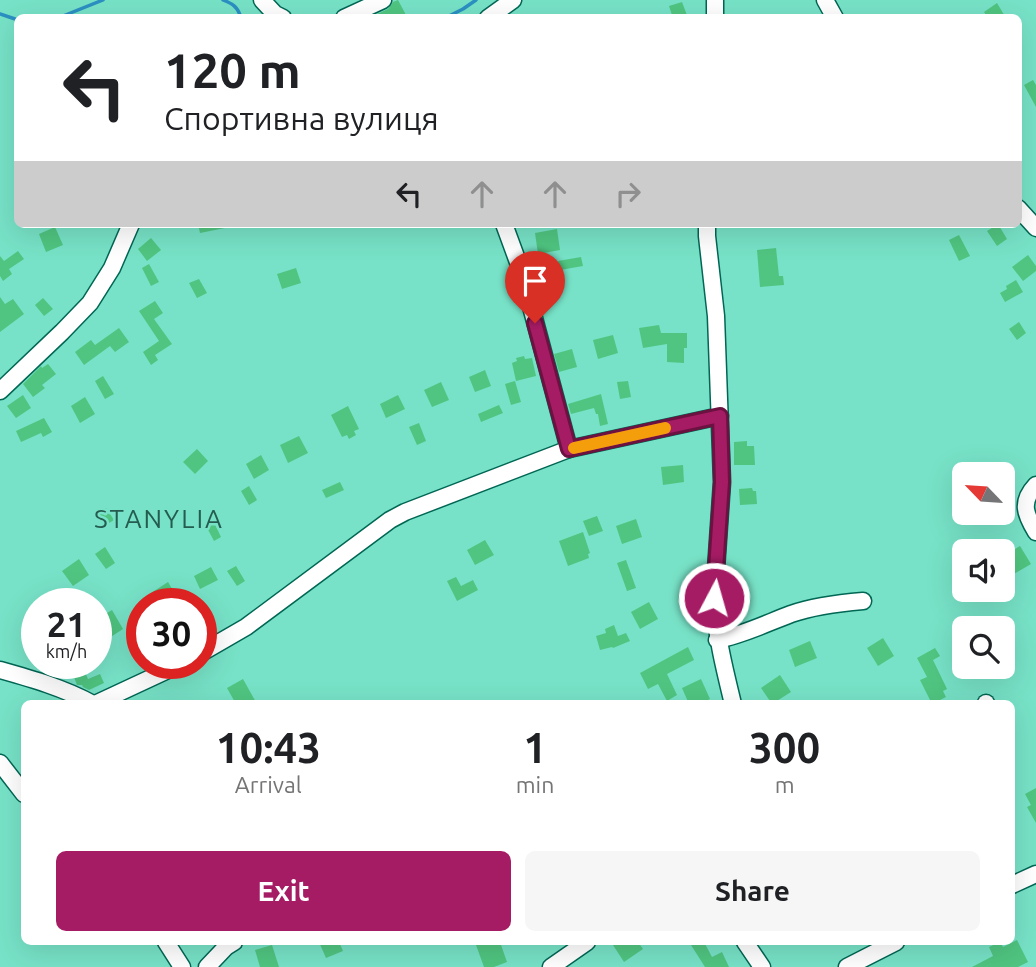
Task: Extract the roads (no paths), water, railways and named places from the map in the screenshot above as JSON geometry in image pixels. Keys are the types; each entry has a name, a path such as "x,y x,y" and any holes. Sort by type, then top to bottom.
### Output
{"street":[{"path":"262,0 275,14"},
{"path":"353,14 383,0"},
{"path":"494,14 513,0"},
{"path":"1022,212 1036,228"},
{"path":"0,391 90,303 112,268 129,228"},
{"path":"505,228 522,273 569,449"},
{"path":"707,228 716,316 722,482 714,598 718,640 732,700"},
{"path":"217,644 246,627 390,520 405,512 569,449 720,416"},
{"path":"1036,485 1028,493 1025,504 1036,532"},
{"path":"718,640 795,613 832,604 863,601"},
{"path":"0,670 87,700"},
{"path":"103,700 148,679"},
{"path":"0,763 21,790"},
{"path":"1015,883 1036,874"},
{"path":"168,945 182,967"},
{"path":"207,967 229,945"},
{"path":"551,967 583,945"},
{"path":"747,945 761,967"},
{"path":"847,967 890,945"}],"waterway":[{"path":"68,14 103,0"},
{"path":"223,0 235,6 239,14"},
{"path":"453,14 476,0"},
{"path":"0,14 14,19"}],"district":[{"name":"STANYLIA","path":"159,519"}]}
